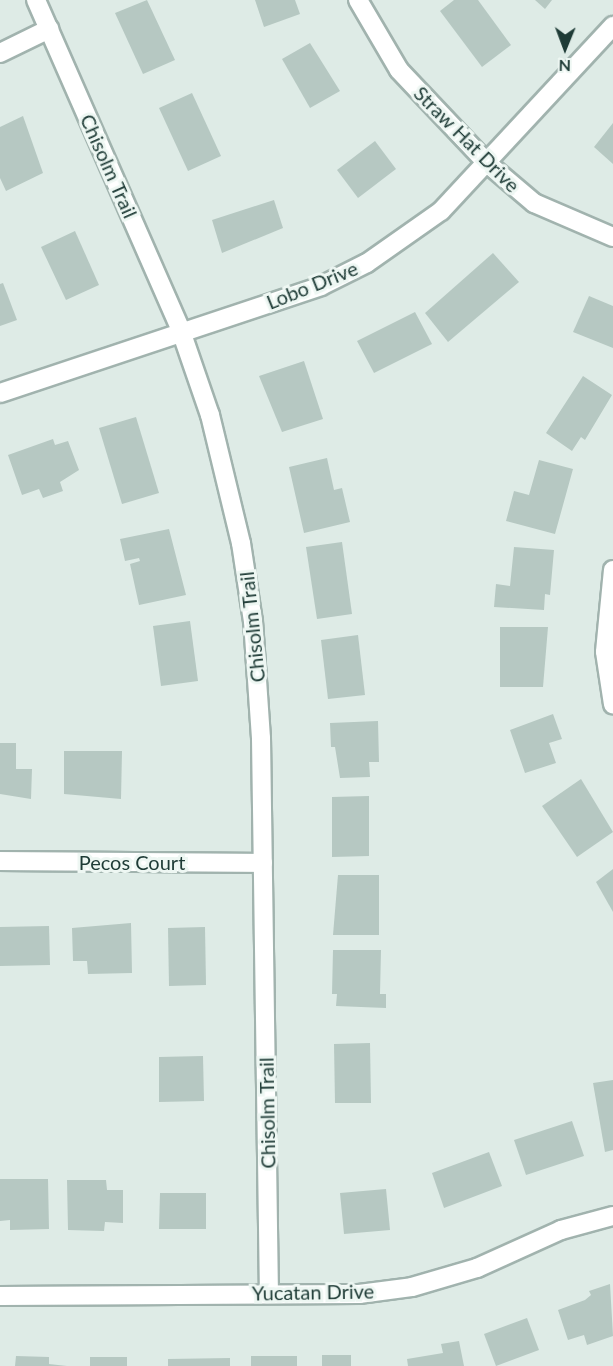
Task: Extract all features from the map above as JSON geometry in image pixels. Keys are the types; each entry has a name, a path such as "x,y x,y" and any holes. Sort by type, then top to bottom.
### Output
{"street":[{"name":"Chisolm Trail","path":"36,0 181,330 224,467 246,569 258,673 269,1294"},
{"name":"Straw Hat Drive","path":"358,0 399,70 487,163 534,203 613,237"},
{"name":"Lobo Drive","path":"0,393 181,330 208,325 356,270 431,219 487,163 613,26"},
{"path":"0,53 49,29"},
{"path":"613,570 605,646 613,704"},
{"name":"Pecos Court","path":"0,861 263,862"},
{"name":"Yucatan Drive","path":"0,1296 359,1294 412,1287 477,1268 561,1230 613,1216"}],"building":[{"path":"147,0 175,60 143,74 115,13"},
{"path":"255,0 295,0 300,14 264,27"},
{"path":"454,0 478,0 511,45 482,67 440,11"},
{"path":"535,0 552,0 545,9"},
{"path":"310,43 340,91 310,108 282,59"},
{"path":"192,93 221,156 188,171 159,108"},
{"path":"23,116 43,173 6,191 0,178 0,127"},
{"path":"613,123 613,164 594,147"},
{"path":"375,141 396,169 358,198 337,170"},
{"path":"274,200 283,228 222,253 212,220"},
{"path":"75,231 99,285 66,300 41,247"},
{"path":"493,253 519,282 448,342 425,313"},
{"path":"3,283 17,320 0,326 0,284"},
{"path":"589,296 613,306 613,348 573,332"},
{"path":"415,312 432,344 374,373 357,341"},
{"path":"304,361 323,419 282,432 259,376"},
{"path":"583,376 612,395 585,440 581,437 572,451 546,433"},
{"path":"136,417 159,493 122,504 99,428"},
{"path":"53,439 55,445 68,441 79,470 60,482 63,491 43,498 39,489 22,495 8,455"},
{"path":"327,458 334,490 342,488 350,522 304,533 289,467"},
{"path":"539,460 573,469 555,534 506,521 514,491 529,495"},
{"path":"169,529 186,595 139,605 130,564 140,561 139,558 125,561 120,539"},
{"path":"342,542 352,614 317,619 306,547"},
{"path":"514,547 554,550 550,595 545,594 544,610 494,607 496,584 510,586"},
{"path":"190,621 198,681 161,686 153,626"},
{"path":"500,627 548,627 543,687 500,687"},
{"path":"358,635 365,695 328,699 321,640"},
{"path":"553,714 562,739 549,743 556,763 525,773 510,730"},
{"path":"378,721 379,762 369,762 370,777 340,778 335,747 331,747 330,723"},
{"path":"0,743 16,743 16,769 32,769 31,799 0,794"},
{"path":"64,751 122,751 121,799 64,794"},
{"path":"581,779 613,832 577,857 542,806"},
{"path":"369,796 369,856 332,857 332,797"},
{"path":"613,869 613,912 596,882"},
{"path":"338,875 379,875 379,935 333,935"},
{"path":"131,923 132,973 88,974 87,961 73,961 72,928"},
{"path":"49,926 50,965 0,966 0,927"},
{"path":"205,927 206,985 169,986 168,928"},
{"path":"333,950 381,950 380,994 386,994 386,1008 336,1006 337,994 332,994"},
{"path":"370,1043 371,1103 335,1103 334,1044"},
{"path":"203,1056 204,1101 159,1102 159,1057"},
{"path":"613,1080 613,1150 605,1152 593,1083"},
{"path":"572,1121 584,1156 526,1175 514,1140"},
{"path":"489,1152 502,1186 444,1208 432,1173"},
{"path":"0,1179 48,1179 49,1229 10,1230 10,1220 0,1221"},
{"path":"67,1180 106,1180 107,1190 123,1190 123,1223 105,1222 104,1231 68,1230"},
{"path":"386,1189 390,1230 344,1234 340,1193"},
{"path":"160,1193 206,1193 206,1229 159,1229"},
{"path":"610,1284 613,1336 587,1345 584,1335 568,1340 558,1310 585,1300 591,1295 589,1291"},
{"path":"527,1318 539,1350 496,1366 484,1334"},
{"path":"459,1341 464,1366 408,1366 407,1359 443,1353 441,1344"},
{"path":"322,1355 351,1355 351,1366 322,1366"},
{"path":"16,1356 49,1357 49,1364 67,1366 15,1366"},
{"path":"251,1356 297,1356 297,1366 251,1366"},
{"path":"90,1357 127,1357 127,1366 90,1366"},
{"path":"230,1358 230,1366 168,1366 168,1359"}]}
